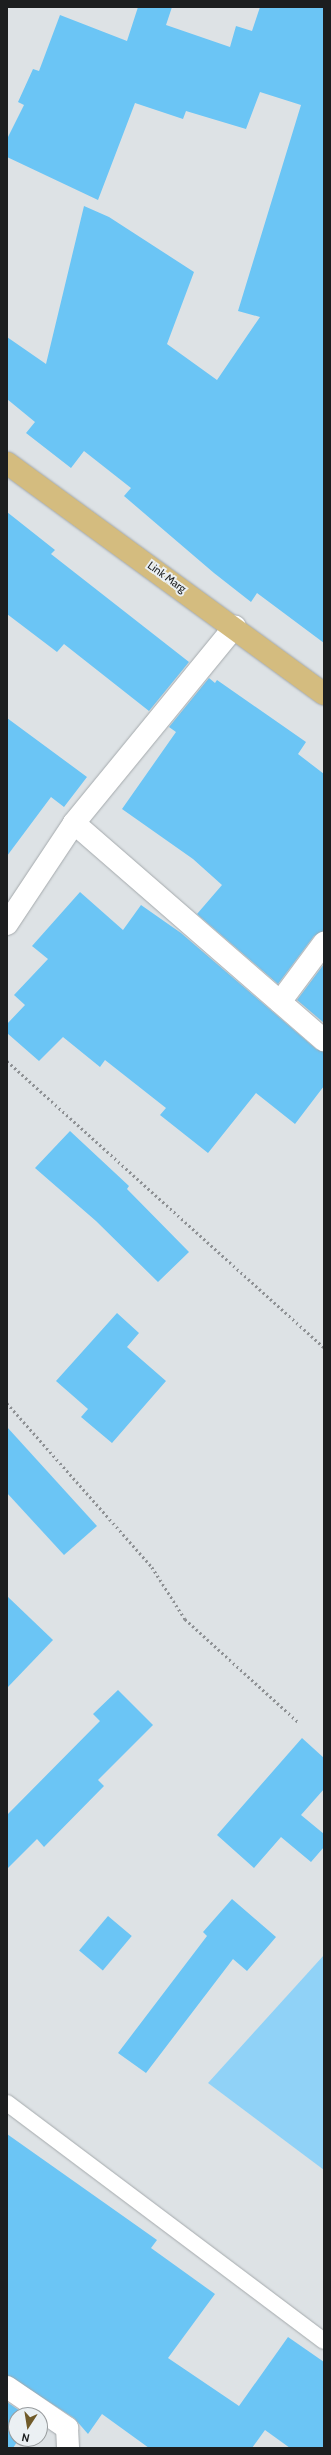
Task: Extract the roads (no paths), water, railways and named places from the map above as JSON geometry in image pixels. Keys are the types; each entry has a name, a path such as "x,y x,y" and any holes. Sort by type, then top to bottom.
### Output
{"main road":[{"name":"Link Marg","path":"7,464 235,626 324,694"}],"street":[{"path":"7,924 74,823 235,626"},
{"path":"74,823 324,1040"},
{"path":"280,1002 324,943"},
{"path":"7,2387 67,2428 68,2448"}],"lane":[{"path":"7,2103 324,2341"}]}
